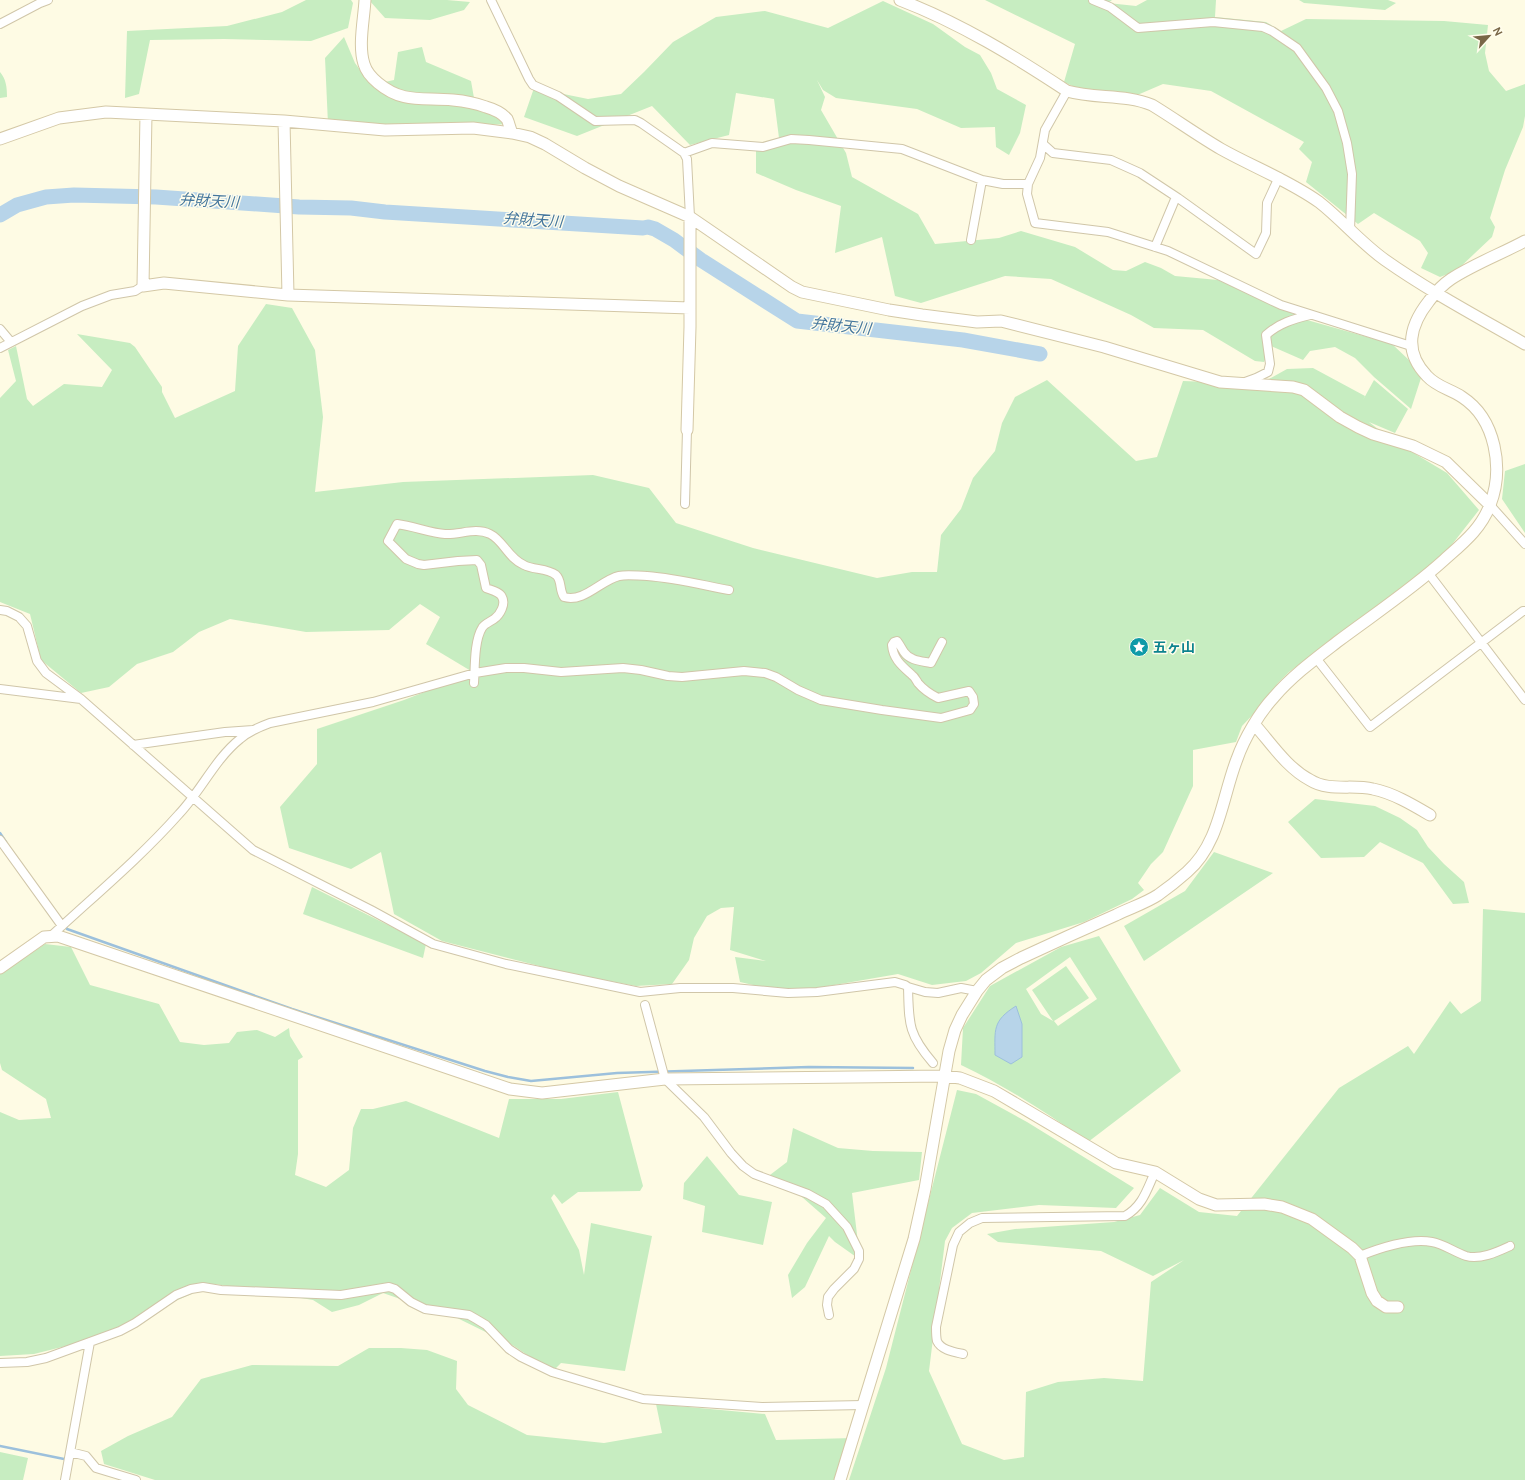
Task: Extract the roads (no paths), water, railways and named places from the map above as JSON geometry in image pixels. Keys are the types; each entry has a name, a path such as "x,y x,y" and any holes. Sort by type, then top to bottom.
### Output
{"street":[{"path":"0,24 48,0"},
{"path":"365,0 361,52 367,72 374,80 391,93 399,96 454,100 478,104 493,109 507,119 512,133"},
{"path":"492,0 533,85 558,96 595,121 635,120 684,153 687,159 690,218 690,308 685,504"},
{"path":"900,0 930,12 986,40 1067,91 1080,94 1141,100 1152,105 1221,149 1279,177 1319,202 1367,247 1385,260 1436,293 1525,344"},
{"path":"1093,0 1110,7 1138,28 1213,22 1263,27 1272,31 1297,48 1326,88 1338,111 1347,143 1352,174 1350,230"},
{"path":"1067,91 1045,130 1040,158 1028,184 1027,194 1035,223 1108,232 1155,247 1175,254 1281,305 1411,346"},
{"path":"0,139 59,118 106,112 284,121 385,130 473,128 530,137 619,186 690,218 792,287 802,292 896,311 978,322 1001,321 1104,347 1220,382 1293,387 1304,390 1340,417 1358,427 1373,434 1413,446 1446,462 1490,505 1525,544"},
{"path":"142,286 146,114"},
{"path":"284,121 288,295"},
{"path":"684,153 712,143 763,147 791,139 810,140 902,149 982,180 1003,184 1028,184"},
{"path":"1043,144 1052,153 1111,160 1140,173 1256,254 1266,233 1267,203 1279,177"},
{"path":"971,240 982,180"},
{"path":"1155,247 1176,197"},
{"path":"840,1480 914,1239 925,1189 949,1051 955,1030 962,1015 977,991 986,980 1002,968 1157,895 1189,870 1209,843 1217,825 1237,758 1254,724 1273,697 1316,658 1429,574 1472,536 1484,519 1496,488 1497,460 1494,444 1486,424 1476,409 1462,397 1440,386 1426,375 1415,358 1411,346 1411,334 1415,323 1425,307 1449,280 1525,241"},
{"path":"0,348 94,301 111,295 136,291 142,286 164,283 288,295 690,308"},
{"path":"1240,383 1268,372 1270,364 1266,335 1275,327 1290,320 1311,314"},
{"path":"0,329 11,342"},
{"path":"474,683 477,641 482,627 495,618 502,610 502,597 486,588 480,565 476,560 424,565 406,559 388,541 397,524 445,534 470,531 492,535 517,562 556,575 560,582 560,591 564,597 570,599 578,597 618,576 632,575 665,578 729,590"},
{"path":"1429,574 1525,700"},
{"path":"0,610 7,610 19,617 27,626 37,661 46,673 81,699 193,799 253,850 371,910 433,944 506,964 640,992 680,988 718,988 788,993 817,992 895,982 925,992 938,993 961,988 977,991"},
{"path":"1316,658 1370,726 1525,611"},
{"path":"51,936 148,846 193,799 211,771 227,751 241,738 270,723 373,702 475,673 506,668 524,668 561,672 623,668 682,678 744,671 765,673 821,700 941,718 970,710 974,704 973,697 969,691 938,698 928,693 918,683 914,676 898,662 892,650 892,645 897,641 904,653 909,657 931,663 942,642"},
{"path":"0,689 81,699"},
{"path":"1254,724 1298,772 1311,781 1329,787 1372,788 1402,800 1430,816"},
{"path":"133,746 225,732 254,730"},
{"path":"0,840 62,926"},
{"path":"0,968 44,937 51,936 63,938 510,1089 542,1093 665,1079 944,1076 960,1078 994,1091 1116,1163 1155,1172 1199,1199 1216,1205 1264,1204 1282,1207 1312,1219 1352,1248 1360,1256 1372,1292 1377,1301 1386,1307 1398,1307"},
{"path":"908,987 909,1017 912,1034 922,1050 933,1063"},
{"path":"645,1005 665,1079 704,1117 729,1151 743,1166 754,1174 808,1194 826,1204 847,1227 860,1252 859,1259 854,1269 828,1297 827,1305 829,1315"},
{"path":"963,1354 952,1352 937,1341 936,1327 953,1245 959,1232 970,1223 982,1218 1125,1216 1134,1211 1139,1205 1155,1172"},
{"path":"1360,1256 1372,1251 1402,1243 1431,1242 1467,1256 1479,1257 1510,1246"},
{"path":"0,1363 27,1362 46,1358 90,1342 125,1328 176,1295 191,1289 203,1287 221,1290 341,1295 389,1287 395,1289 411,1302 425,1309 469,1315 486,1325 513,1352 552,1372 643,1399 762,1407 864,1405"},
{"path":"65,1480 90,1342"},
{"path":"70,1452 86,1456 96,1468 136,1480"}],"water":[{"path":"1016,1006 1022,1024 1022,1057 1011,1064 995,1055 995,1032 996,1027 1003,1016"}],"waterway":[{"name":"弁財天川","path":"0,215 17,205 46,197 74,195 156,197 299,207 351,208 385,212 643,228 648,227 655,229 674,240 701,260 797,321 963,340 1040,354"},
{"path":"0,833 6,842"},
{"path":"65,926 67,929 292,1009 485,1071 531,1081 617,1073 809,1067 913,1068"},
{"path":"0,1446 64,1459"}],"place":[{"name":"五ヶ山","path":"1139,647"}]}
